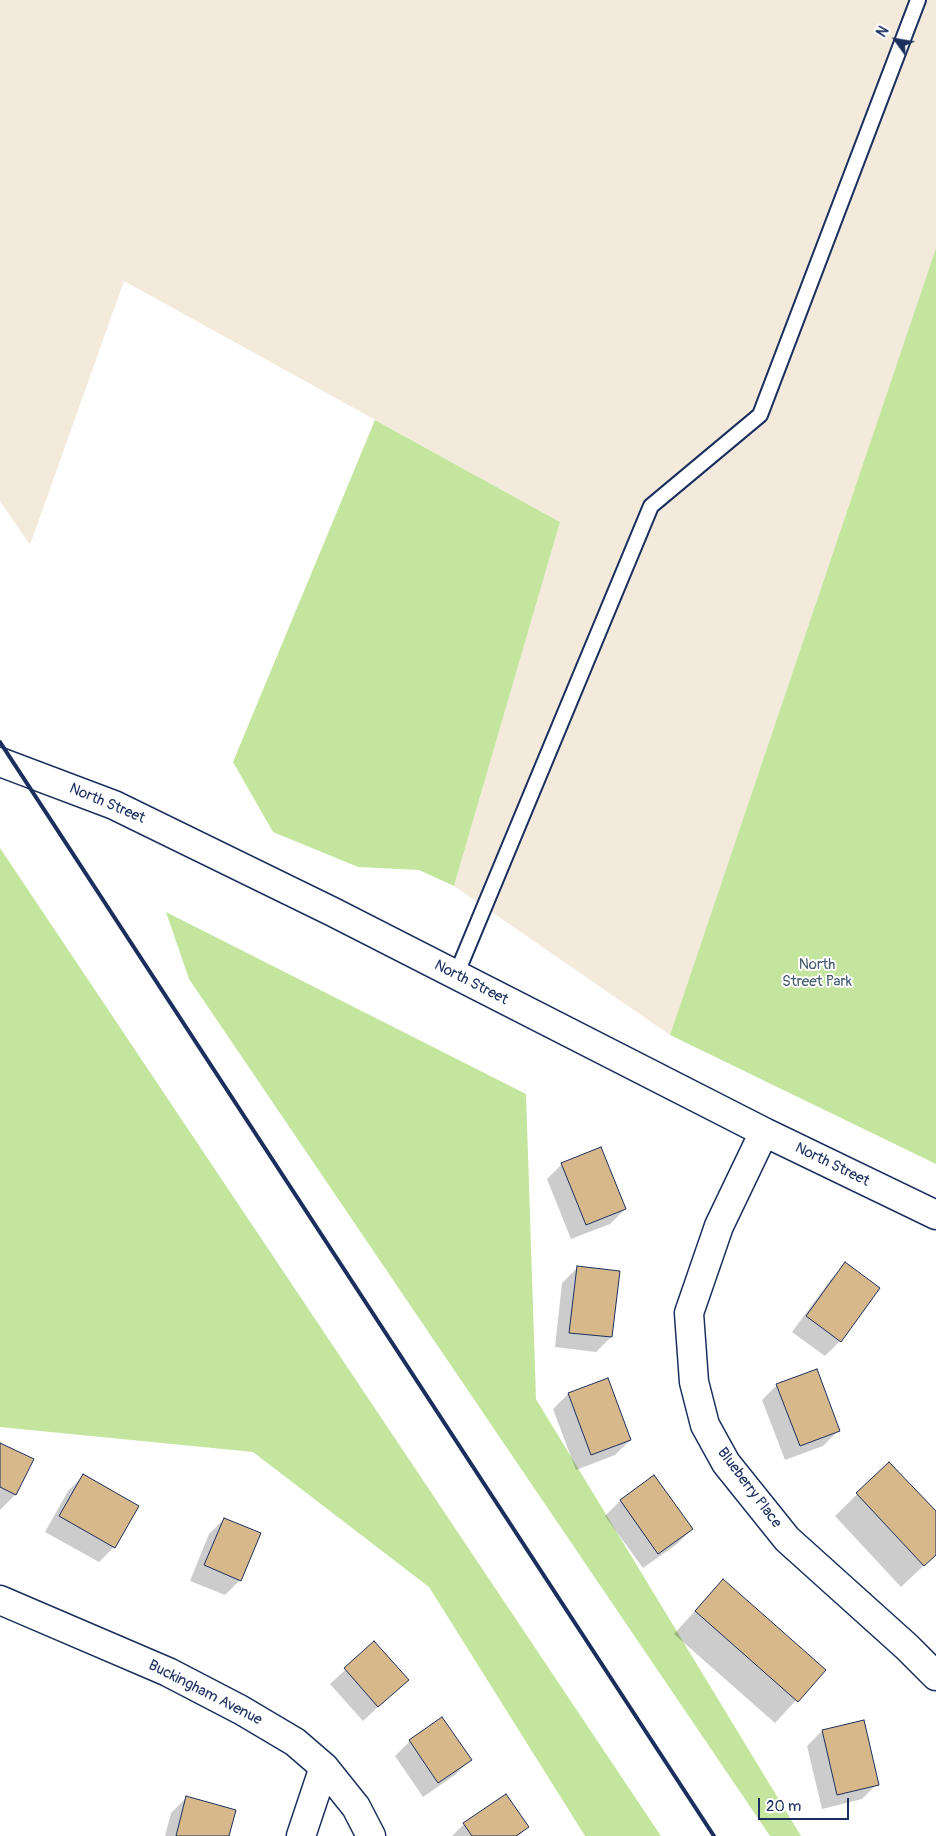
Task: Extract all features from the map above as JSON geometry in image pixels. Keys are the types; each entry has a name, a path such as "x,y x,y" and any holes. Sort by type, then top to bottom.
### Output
{"street":[{"name":"North Street","path":"0,762 114,805 333,912 764,1132 936,1215"},
{"name":"Blueberry Place","path":"764,1132 719,1226 690,1313 694,1382 705,1425 726,1463 787,1539 907,1647 936,1676"},
{"name":"Buckingham Avenue","path":"0,1600 168,1672 241,1710 295,1742 324,1767 356,1807 372,1836"},
{"path":"301,1836 324,1767"}],"lane":[{"path":"456,975 651,506 760,416 918,0"}],"shaded area":[{"path":"0,0 936,0 936,248 670,1035 454,886 560,522 124,281 30,545 0,501"}],"green space":[{"name":"North Street Park","path":"936,248 936,1164 670,1035"},
{"path":"375,420 560,522 454,886 419,870 358,867 273,832 233,762"},
{"path":"0,848 661,1836 585,1836 429,1587 253,1452 0,1427"},
{"path":"166,912 526,1094 536,1399 801,1836 770,1836 189,979"}],"building":[{"path":"601,1147 626,1209 586,1225 561,1163"},
{"path":"845,1262 880,1288 841,1342 806,1316"},
{"path":"577,1266 620,1271 612,1337 569,1333"},
{"path":"817,1369 840,1431 800,1446 776,1384"},
{"path":"608,1378 631,1440 591,1455 568,1393"},
{"path":"0,1443 34,1459 16,1495 0,1487"},
{"path":"889,1462 936,1511 936,1555 924,1566 856,1493"},
{"path":"83,1474 139,1506 115,1548 59,1516"},
{"path":"654,1475 693,1529 658,1554 620,1500"},
{"path":"224,1518 261,1533 241,1581 204,1565"},
{"path":"723,1579 826,1670 798,1702 695,1611"},
{"path":"374,1641 409,1680 378,1707 344,1668"},
{"path":"442,1717 472,1760 438,1783 409,1740"},
{"path":"864,1720 879,1785 837,1795 822,1730"},
{"path":"506,1794 529,1827 516,1836 472,1836 463,1823"},
{"path":"186,1796 236,1810 229,1836 176,1836"}],"railway":[{"path":"0,742 714,1836"}]}
